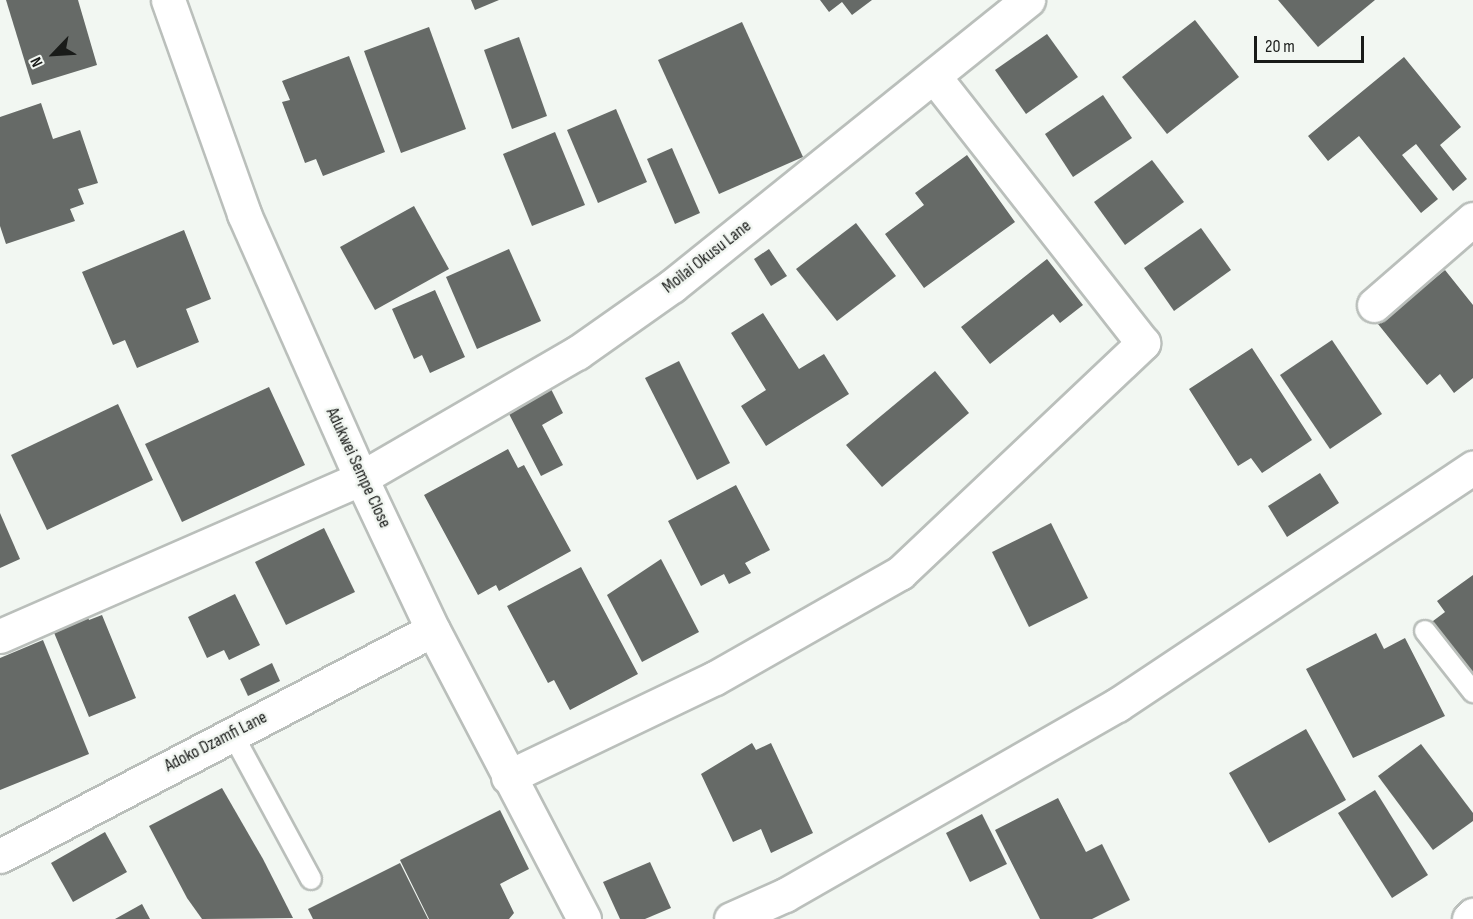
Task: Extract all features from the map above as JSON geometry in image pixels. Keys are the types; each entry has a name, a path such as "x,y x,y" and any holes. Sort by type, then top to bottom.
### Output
{"street":[{"name":"Adukwei Sempe Close","path":"168,0 244,214 362,478 433,630 584,919"},
{"name":"Moilai Okusu Lane","path":"0,636 362,478 587,346 672,286 1028,0"},
{"path":"508,777 715,678 900,573 1143,343 934,76"},
{"path":"1374,305 1473,219"},
{"path":"731,919 785,895 1117,705 1473,468"},
{"name":"Adoko Dzamfi Lane","path":"0,856 433,630"},
{"path":"1469,919 1473,915"}],"lane":[{"path":"1425,631 1473,692"},
{"path":"232,733 311,879"}],"building":[{"path":"6,0 78,0 97,65 32,85"},
{"path":"471,0 499,0 475,10"},
{"path":"820,0 872,0 852,15 842,2 829,12"},
{"path":"1278,0 1375,0 1318,47"},
{"path":"1195,20 1239,77 1167,134 1122,77"},
{"path":"742,22 803,157 719,194 658,60"},
{"path":"429,27 466,129 401,153 364,51"},
{"path":"1047,34 1078,77 1026,114 995,70"},
{"path":"519,37 547,116 512,129 484,50"},
{"path":"349,56 385,152 323,176 316,159 305,163 282,102 290,100 282,81"},
{"path":"1404,57 1461,127 1440,145 1467,179 1453,191 1416,144 1402,155 1438,199 1421,213 1359,136 1328,161 1308,136"},
{"path":"1103,95 1132,138 1073,177 1045,134"},
{"path":"41,103 53,139 80,130 98,183 78,189 84,204 70,209 75,221 6,244 0,226 0,117"},
{"path":"616,109 647,182 598,203 567,130"},
{"path":"555,132 585,205 532,226 503,154"},
{"path":"672,148 700,213 675,224 647,159"},
{"path":"967,155 1015,222 924,288 885,234 924,205 915,193"},
{"path":"1152,160 1184,202 1125,245 1094,202"},
{"path":"414,206 449,269 375,310 340,247"},
{"path":"856,223 896,276 837,321 796,269"},
{"path":"1201,228 1231,270 1174,311 1144,268"},
{"path":"184,230 211,299 186,309 199,342 137,368 125,340 113,345 82,272"},
{"path":"509,249 541,321 477,349 446,277"},
{"path":"769,249 787,276 771,286 754,259"},
{"path":"1047,259 1083,305 1060,323 1053,314 990,364 961,327"},
{"path":"1445,270 1473,305 1473,378 1454,393 1440,374 1427,385 1378,324"},
{"path":"435,290 465,357 430,373 422,355 414,359 392,309"},
{"path":"763,313 799,369 824,354 849,394 766,446 741,406 766,390 731,333"},
{"path":"1332,340 1382,414 1330,449 1280,375"},
{"path":"1252,348 1312,440 1262,473 1251,458 1238,466 1189,389"},
{"path":"679,361 730,463 697,480 645,378"},
{"path":"935,371 969,413 882,487 846,445"},
{"path":"549,385 563,413 542,425 563,465 541,476 506,408"},
{"path":"269,387 305,465 182,522 145,444"},
{"path":"118,404 153,480 47,530 11,455"},
{"path":"508,449 518,468 524,465 571,551 499,591 496,585 478,595 424,495"},
{"path":"1320,473 1339,503 1287,537 1268,506"},
{"path":"736,485 770,550 745,563 751,573 729,584 724,574 701,586 668,521"},
{"path":"0,513 20,559 0,568"},
{"path":"1051,523 1088,598 1029,627 992,552"},
{"path":"324,528 355,592 286,625 255,562"},
{"path":"661,559 699,632 642,662 607,595"},
{"path":"581,567 638,674 570,710 554,680 548,683 507,606"},
{"path":"1473,575 1473,676 1469,679 1429,624 1445,612 1437,601"},
{"path":"235,594 260,645 229,660 224,650 207,658 188,617"},
{"path":"85,609 89,620 102,615 136,698 89,717 50,623"},
{"path":"1376,633 1384,649 1405,638 1445,716 1353,758 1306,669"},
{"path":"43,640 89,754 0,790 0,658"},
{"path":"272,663 280,681 248,696 240,679"},
{"path":"1306,729 1346,800 1269,843 1229,773"},
{"path":"752,743 756,750 771,743 813,833 771,853 761,829 733,842 701,774"},
{"path":"1421,744 1473,813 1473,821 1433,850 1378,776"},
{"path":"222,788 263,859 293,918 202,919 187,898 149,826"},
{"path":"1375,790 1428,875 1392,898 1338,813"},
{"path":"1058,798 1086,852 1102,844 1130,900 1092,919 1040,919 995,830"},
{"path":"500,810 529,869 500,884 514,913 509,919 429,919 400,860"},
{"path":"982,814 1007,864 970,882 946,833"},
{"path":"105,832 127,872 73,902 51,863"},
{"path":"650,862 671,908 645,919 620,919 603,882"},
{"path":"400,863 428,919 313,919 308,909"},
{"path":"142,904 150,919 115,919"}]}
